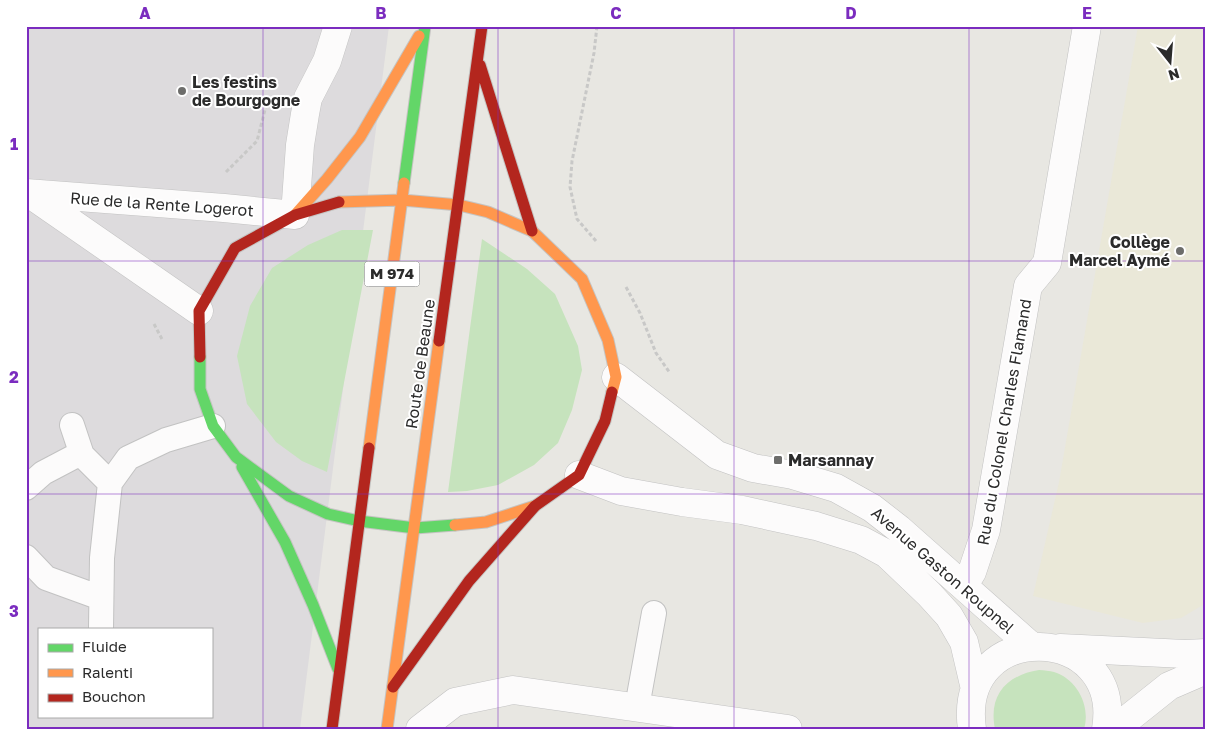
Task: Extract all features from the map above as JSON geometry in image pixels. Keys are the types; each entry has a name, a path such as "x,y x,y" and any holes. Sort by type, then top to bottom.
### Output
{"main road":[{"path":"295,215 327,179 360,137 425,26"},
{"name":"M 974","path":"332,729 358,521 425,26"},
{"name":"Route de Beaune","path":"387,729 482,26"},
{"path":"478,58 532,230"},
{"name":"Route de Beaune","path":"393,688 461,590 535,506 579,474 605,421 616,377 608,340 582,279 532,230 488,212 458,205 402,200 340,202 295,215 235,248 199,312 200,388 213,426 236,457 289,496 328,514 358,521 414,528 486,522 535,506"},
{"path":"236,457 285,542 313,605 339,672"}],"street":[{"path":"295,215 300,145 306,106 308,98 327,61 338,26"},
{"name":"Rue du Colonel Charles Flamand","path":"964,585 978,559 986,530 1028,286 1048,263 1087,26"},
{"name":"Rue de la Rente Logerot","path":"27,194 295,215"},
{"name":"Rue de la Rente Logerot","path":"27,194 199,312"},
{"name":"Avenue Gaston Roupnel","path":"616,377 717,454 753,468 793,474 836,488 872,508 964,585 1043,647 1077,657 1094,673 1105,694 1108,715 1106,729"},
{"name":"Avenue Gaston Roupnel","path":"579,474 621,491 742,510 816,526 861,540 887,554 949,616 964,642 975,689"},
{"path":"972,729 970,712 975,689 984,673 997,660 1013,651 1043,647 1185,654 1206,653"},
{"path":"1115,729 1169,686 1206,670"},
{"path":"420,729 455,702 512,690 636,718 788,729"}],"lane":[{"path":"72,426 81,453 110,484"},
{"path":"101,628 102,558 110,484 128,458 166,440 213,426"},
{"path":"26,488 43,473 81,453"},
{"path":"26,557 46,578 101,598"},
{"path":"636,718 654,613"}],"path":[{"path":"598,26 572,161 570,188 578,219 600,245"},
{"path":"220,174 229,171 257,141 267,102"},
{"path":"623,282 640,313 656,353 674,379"},
{"path":"151,320 165,343"}],"shaded area":[{"path":"26,26 389,26 300,729 26,729"},
{"path":"1138,26 1206,26 1206,603 1181,618 1143,623 1033,596 1059,482"}],"green space":[{"path":"342,230 373,230 327,472 302,461 276,442 247,404 237,356 250,306 272,268 308,245"},
{"path":"482,239 527,269 555,294 578,346 582,370 572,410 558,443 534,465 498,485 467,491 448,492"},
{"path":"1039,670 1054,672 1075,687 1080,694 1086,711 1084,729 995,729 994,706 1002,689 1018,677"}],"traffic: fast":[{"path":"404,183 425,26"},
{"path":"200,357 200,389 213,426 236,457 289,496 328,514 359,521 415,528 455,525"},
{"path":"242,467 285,542 313,605 338,669"}],"traffic: slow":[{"path":"295,215 327,179 360,137 419,36"},
{"path":"369,448 404,183"},
{"path":"339,202 402,200 459,205 488,212 532,231 582,279 608,340 616,377 612,392"},
{"path":"387,729 439,341"},
{"path":"455,525 486,522 535,506"}],"traffic: jam":[{"path":"439,341 482,26"},
{"path":"480,65 532,231"},
{"path":"200,357 199,311 235,248 295,215 339,202"},
{"path":"393,687 469,581 535,506 579,475 605,421 612,392"},
{"path":"332,729 369,448"}],"place":[{"name":"Les festins de Bourgogne","path":"182,91"},
{"name":"Collège Marcel Aymé","path":"1180,251"},
{"name":"Marsannay","path":"778,460"}]}
